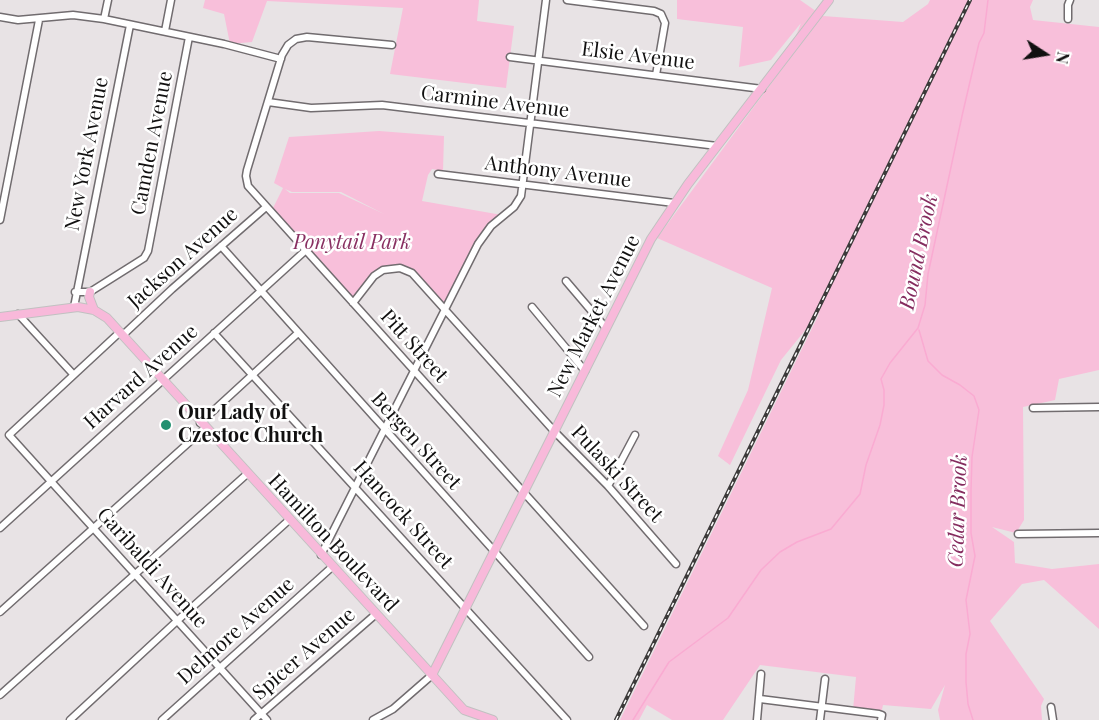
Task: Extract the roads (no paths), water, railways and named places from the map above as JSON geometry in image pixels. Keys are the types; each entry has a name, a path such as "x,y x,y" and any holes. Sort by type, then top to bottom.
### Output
{"main road":[{"name":"New Market Avenue","path":"432,675 651,238 674,203 829,0"},
{"path":"0,317 74,307 94,310 89,297 90,292"},
{"name":"Hamilton Boulevard","path":"94,310 107,318 122,334 203,426 464,710 481,718"},
{"path":"481,718 493,720"}],"street":[{"path":"104,19 108,0"},
{"path":"165,32 171,0"},
{"path":"321,555 482,238 491,226 518,203 524,184 546,0"},
{"path":"567,0 658,12 663,16 664,26 656,75"},
{"path":"1068,19 1070,0"},
{"path":"0,17 39,20 73,15 104,19 224,44 281,59 288,45 301,37 392,45"},
{"path":"0,219 3,185 39,20"},
{"name":"New York Avenue","path":"74,307 75,292 130,24"},
{"name":"Camden Avenue","path":"90,292 146,255 189,37"},
{"name":"Elsie Avenue","path":"510,57 762,89"},
{"name":"Pitt Street","path":"281,59 246,176 248,186 644,626"},
{"name":"Carmine Avenue","path":"268,102 311,108 382,105 717,146"},
{"name":"Anthony Avenue","path":"438,174 674,203"},
{"name":"Jackson Avenue","path":"18,445 9,435 73,374 122,334 266,207"},
{"name":"Bergen Street","path":"220,246 589,657"},
{"name":"Harvard Avenue","path":"0,528 306,250"},
{"name":"Pulaski Street","path":"353,303 374,276 383,270 400,267 412,273 554,431 608,486 676,564"},
{"path":"566,281 606,328"},
{"path":"75,292 90,292"},
{"path":"532,307 585,371"},
{"path":"18,314 73,374"},
{"name":"Hancock Street","path":"214,333 567,720"},
{"path":"0,612 203,426 298,333"},
{"path":"1033,408 1099,407"},
{"path":"608,486 635,435"},
{"name":"Garibaldi Avenue","path":"18,445 267,720"},
{"path":"0,695 247,474"},
{"path":"70,720 289,520"},
{"path":"1018,534 1099,533"},
{"name":"Delmore Avenue","path":"162,720 332,567"},
{"name":"Spicer Avenue","path":"254,720 376,614"},
{"path":"757,720 761,674"},
{"path":"374,720 393,709 432,675"},
{"path":"820,720 825,679"},
{"path":"760,699 879,714 882,715 881,720"},
{"path":"1051,707 1053,720"}],"waterway":[{"name":"Bound Brook","path":"633,720 669,662 728,618 761,570 780,552 797,542 831,529 860,494 884,405 881,379 890,363 918,328 925,305 928,274 962,116 979,43 984,33 988,0"},
{"name":"Cedar Brook","path":"919,330 928,361 942,375 974,396 979,410 972,457 971,490 971,533 975,556 966,600 970,634 966,654 966,682 968,704 973,720"}],"railway":[{"path":"616,720 970,0"}],"place":[{"name":"Our Lady of Czestoc Church","path":"166,425"}],"park label":[{"name":"Ponytail Park","path":"352,243"}]}
